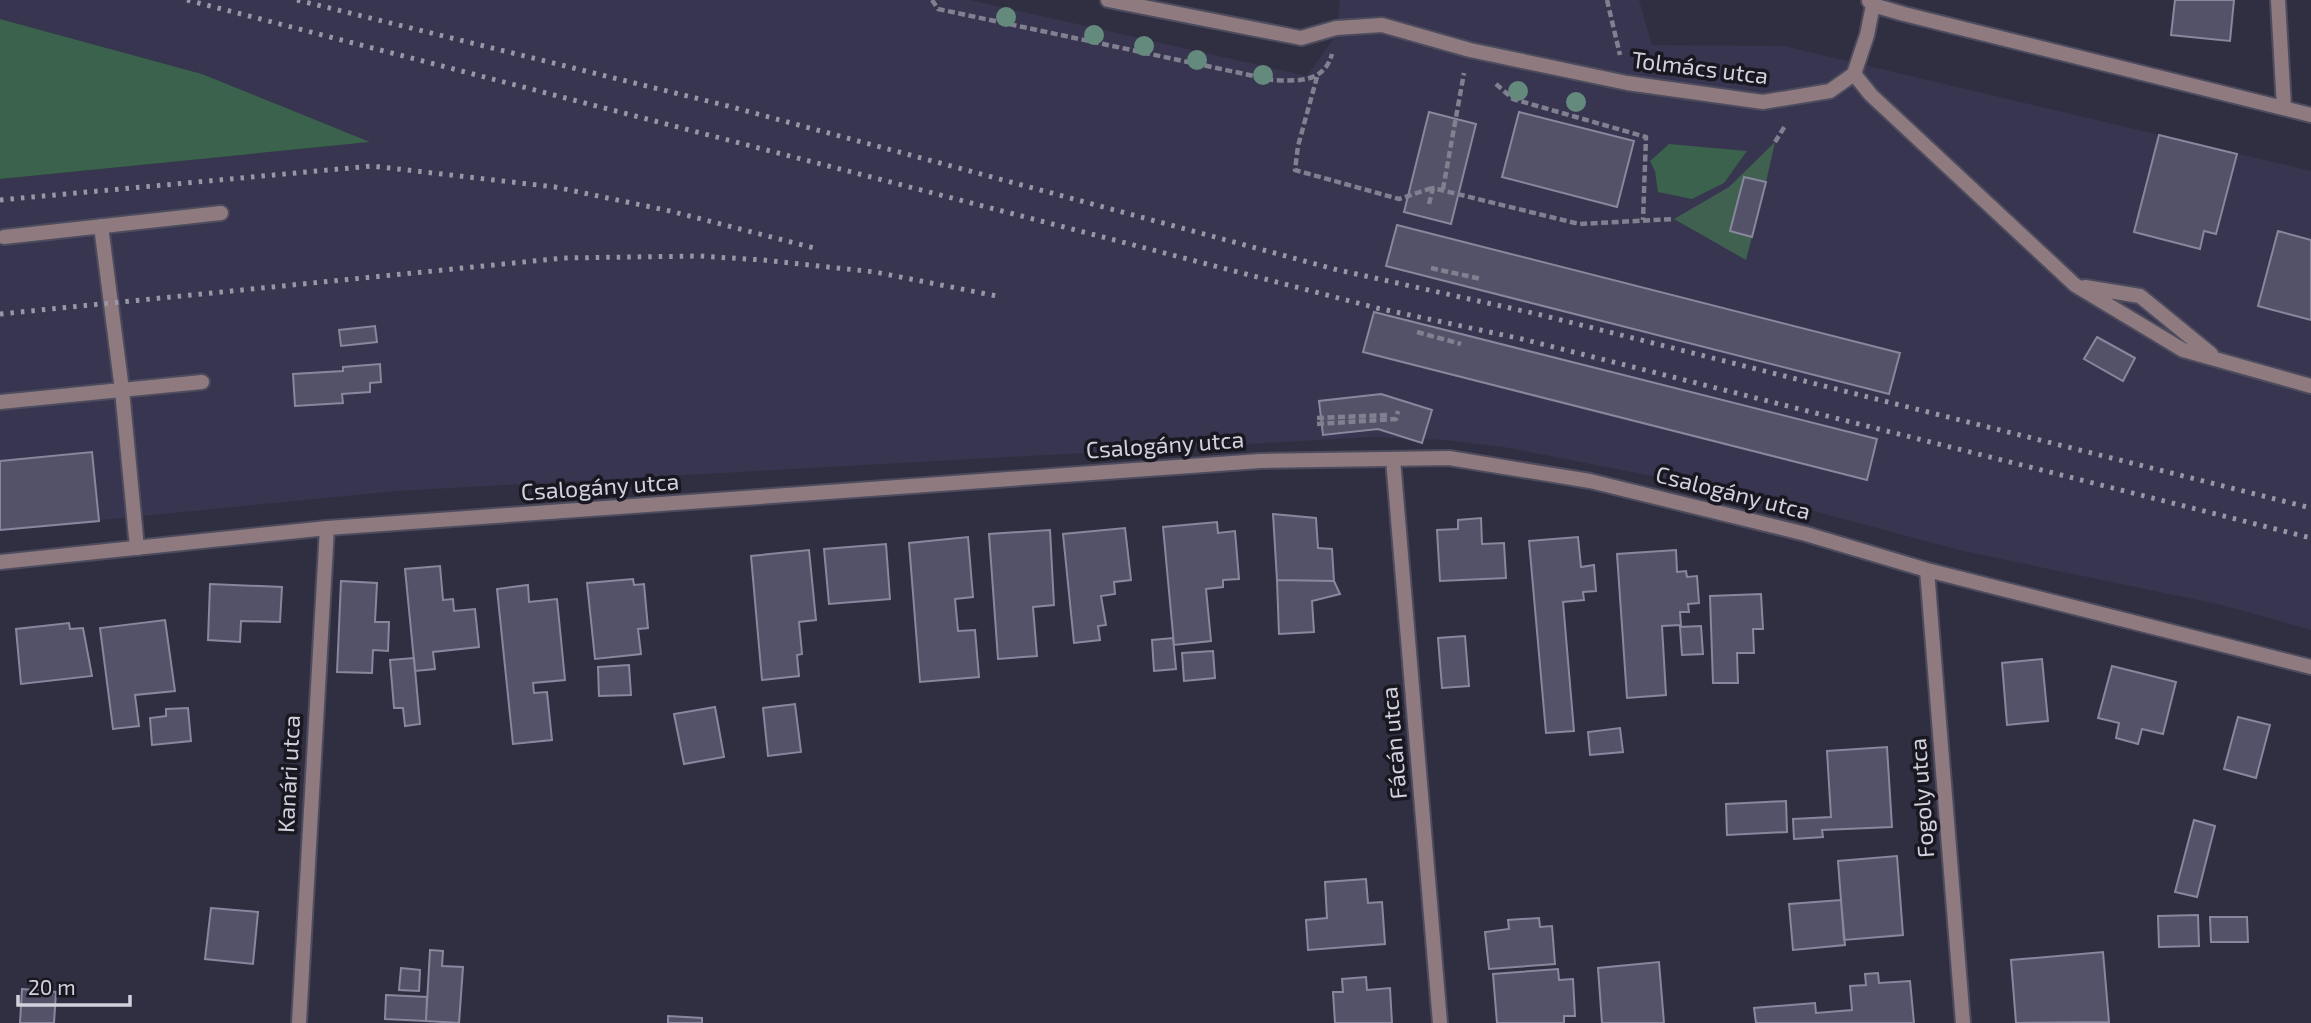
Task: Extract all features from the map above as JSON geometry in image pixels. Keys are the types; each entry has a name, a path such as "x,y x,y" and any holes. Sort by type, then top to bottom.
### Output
{"street":[{"name":"Tolmács utca","path":"1108,0 1301,38 1336,28 1382,25 1470,50 1627,83 1763,102 1830,91 1854,74"},
{"path":"2278,0 2284,108"},
{"path":"2311,115 1870,3 1867,35 1854,74 1871,95 2075,285 2183,349 2311,386"},
{"path":"4,237 221,213"},
{"path":"101,226 122,390 137,548"},
{"path":"2075,285 2140,296 2218,359"},
{"path":"0,402 202,382"},
{"name":"Csalogány utca","path":"0,562 327,528 1260,461 1449,458 1590,481 1806,534 1927,570 2311,667"},
{"name":"Fácán utca","path":"1393,459 1440,1023"},
{"name":"Kanári utca","path":"299,1023 327,528"},
{"name":"Fogoly utca","path":"1927,570 1963,1023"}],"path":[{"path":"932,0 938,9 1273,80 1298,81 1317,77"},
{"path":"1607,0 1627,83"},
{"path":"1336,40 1329,65 1317,77 1298,146 1295,170 1399,198 1433,188 1579,224 1674,219"},
{"path":"1443,189 1470,50"},
{"path":"1494,82 1513,99 1646,136 1643,220"},
{"path":"1429,204 1433,188"},
{"path":"1431,268 1480,279"},
{"path":"1418,332 1461,344"},
{"path":"1387,415 1317,421 1396,419 1398,411"}],"shaded area":[{"path":"0,0 970,0 1307,76 1336,35 1340,0 1639,0 1652,45 1784,46 2311,171 2311,630 2222,605 1963,551 1765,498 1503,447 1445,440 1372,437 397,491 0,530 0,179 369,142 202,74 0,19"}],"green space":[{"path":"0,19 202,74 370,142 0,179"},
{"path":"1775,142 1766,182 1744,177 1730,231 1752,237 1746,260 1674,219 1729,187"},
{"path":"1669,144 1747,151 1724,183 1692,199 1658,192 1655,171 1650,161"}],"building":[{"path":"2175,0 2234,0 2230,41 2171,35"},
{"path":"1429,112 1476,124 1451,224 1404,212"},
{"path":"1519,112 1634,141 1617,207 1502,177"},
{"path":"2159,135 2237,154 2216,234 2204,231 2200,249 2134,232"},
{"path":"1744,177 1766,182 1752,237 1730,231"},
{"path":"1397,225 1900,353 1889,394 1386,266"},
{"path":"2278,231 2311,240 2311,320 2258,306"},
{"path":"1374,312 1877,439 1867,480 1363,352"},
{"path":"375,326 377,342 341,346 339,330"},
{"path":"2097,337 2135,358 2123,381 2084,359"},
{"path":"380,364 381,382 370,383 370,392 342,394 343,403 295,406 293,374 343,371 343,367"},
{"path":"1381,394 1432,410 1422,443 1378,429 1323,435 1319,401"},
{"path":"92,452 99,521 0,530 0,461"},
{"path":"1273,514 1316,518 1318,548 1332,549 1334,581 1277,580"},
{"path":"1481,518 1482,544 1504,543 1506,578 1440,581 1437,530 1458,529 1458,520"},
{"path":"1217,522 1218,533 1235,531 1239,579 1223,580 1223,587 1206,589 1211,641 1174,645 1163,527"},
{"path":"1125,528 1131,580 1114,582 1115,594 1101,596 1106,625 1098,626 1100,640 1074,643 1063,534"},
{"path":"1050,530 1054,605 1033,607 1037,656 998,659 989,534"},
{"path":"968,537 973,597 955,599 958,631 975,630 979,677 920,682 909,543"},
{"path":"1578,537 1581,567 1594,565 1596,591 1583,592 1584,600 1563,602 1574,731 1546,733 1529,541"},
{"path":"886,544 890,599 829,604 824,549"},
{"path":"809,550 816,620 799,622 802,654 797,655 799,676 762,680 751,556"},
{"path":"1676,550 1677,572 1686,571 1687,577 1697,576 1699,603 1688,604 1689,612 1680,612 1681,625 1662,626 1666,695 1627,698 1617,554"},
{"path":"440,566 443,600 453,599 454,611 475,609 479,647 433,652 435,669 415,671 405,569"},
{"path":"633,579 634,585 644,584 648,628 638,629 641,654 595,659 587,583"},
{"path":"1277,580 1334,581 1340,594 1312,601 1314,632 1279,634"},
{"path":"341,581 377,583 375,622 389,622 388,651 373,650 372,673 337,672"},
{"path":"210,584 282,587 280,622 241,621 240,642 208,640"},
{"path":"528,585 529,602 557,599 565,680 533,683 534,693 547,692 552,740 513,744 497,589"},
{"path":"1761,594 1763,629 1753,629 1754,653 1737,653 1738,683 1713,683 1710,596"},
{"path":"165,620 175,691 135,695 139,726 113,729 100,628"},
{"path":"69,623 70,629 83,628 92,676 21,684 16,629"},
{"path":"1701,626 1703,654 1682,655 1680,627"},
{"path":"1465,636 1469,686 1442,688 1438,638"},
{"path":"1173,638 1176,669 1154,671 1152,640"},
{"path":"1213,651 1215,678 1184,681 1182,653"},
{"path":"414,658 420,724 405,726 403,708 394,708 390,660"},
{"path":"2042,659 2048,721 2007,725 2002,663"},
{"path":"629,665 631,695 599,696 598,667"},
{"path":"2112,666 2176,682 2163,734 2142,729 2138,744 2116,738 2119,723 2098,718"},
{"path":"795,704 801,752 768,756 763,708"},
{"path":"715,707 724,757 684,764 674,714"},
{"path":"188,708 191,741 152,745 150,718 166,716 166,709"},
{"path":"2238,717 2270,725 2256,778 2224,769"},
{"path":"1620,728 1623,752 1590,755 1588,732"},
{"path":"1887,747 1892,827 1822,830 1823,837 1794,839 1793,819 1831,817 1827,751"},
{"path":"1786,801 1787,832 1727,835 1726,804"},
{"path":"2194,820 2215,826 2197,897 2175,892"},
{"path":"1897,856 1903,935 1844,940 1838,861"},
{"path":"1366,879 1368,903 1382,902 1385,944 1308,950 1306,920 1327,918 1325,882"},
{"path":"1841,900 1845,945 1793,950 1789,904"},
{"path":"211,908 258,912 253,964 205,959"},
{"path":"2198,915 2199,946 2159,947 2158,916"},
{"path":"2210,917 2247,917 2248,942 2211,942"},
{"path":"1539,918 1540,927 1552,926 1555,964 1489,969 1485,932 1509,929 1508,920"},
{"path":"430,950 443,951 442,966 463,967 459,1023 426,1021"},
{"path":"2103,952 2109,1022 2016,1023 2011,960"},
{"path":"1659,962 1664,1023 1602,1023 1598,968"},
{"path":"401,968 420,970 419,991 399,990"},
{"path":"1558,969 1559,980 1573,979 1575,1016 1564,1016 1564,1023 1497,1023 1493,974"},
{"path":"1878,973 1879,983 1910,981 1914,1023 1756,1023 1754,1008 1815,1003 1816,1013 1852,1010 1850,986 1866,985 1865,974"},
{"path":"1366,977 1367,990 1390,988 1392,1023 1335,1023 1333,992 1343,992 1342,979"},
{"path":"22,989 56,992 54,1023 20,1023"},
{"path":"386,995 427,997 426,1021 385,1019"},
{"path":"668,1016 702,1018 702,1023 668,1023"}],"railway":[{"path":"187,0 1377,308 1522,339 2311,538"},
{"path":"297,0 728,106 1334,269 1537,314 2311,508"},
{"path":"0,200 372,166 555,187 670,211 818,249"},
{"path":"0,314 564,258 699,256 763,260 875,272 1002,297"}]}
